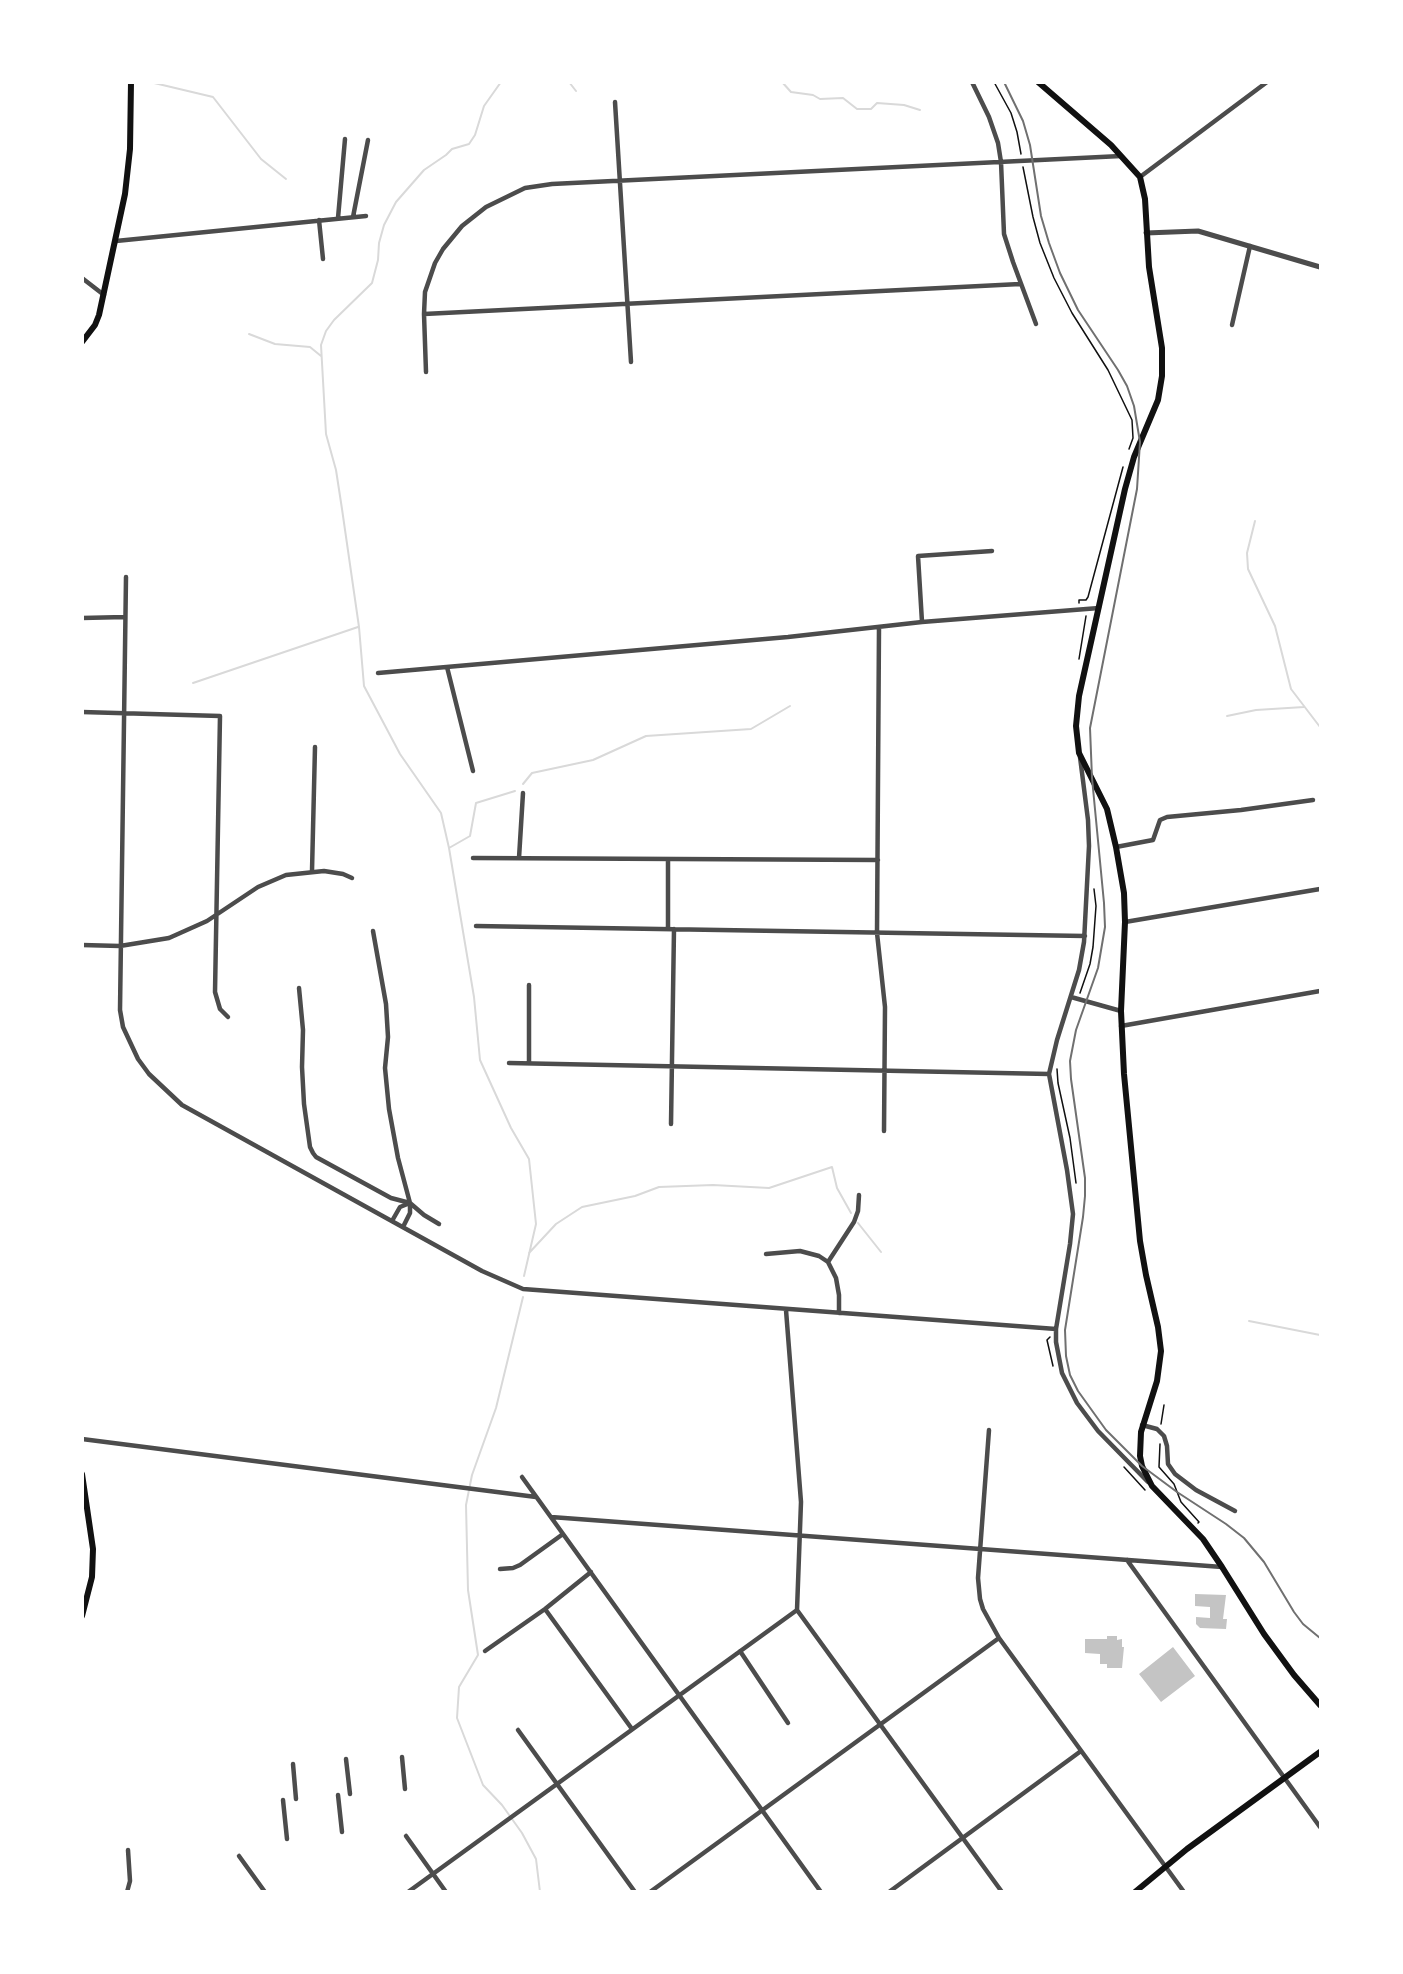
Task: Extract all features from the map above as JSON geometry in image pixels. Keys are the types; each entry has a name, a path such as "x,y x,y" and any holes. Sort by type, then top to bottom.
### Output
{"main road":[{"path":"82,342 95,325 116,241 128,171 130,82"},
{"path":"1038,82 1122,156 1140,177 1145,199 1149,267 1161,340 1160,390 1155,412 1134,457 1125,489 1076,713 1079,753 1107,809 1122,878 1125,922 1121,1011 1124,1074 1138,1223 1161,1351 1157,1381 1143,1425 1140,1456 1149,1489 1194,1529 1222,1567 1264,1634 1294,1675 1320,1705"},
{"path":"82,1474 93,1549 92,1577 82,1616"},
{"path":"1135,1892 1187,1849 1320,1752"}],"street":[{"path":"972,82 994,130 1000,162 1004,234 1036,324"},
{"path":"1140,177 1267,82"},
{"path":"615,102 631,362"},
{"path":"338,218 345,138"},
{"path":"353,217 368,140"},
{"path":"426,372 424,314 428,284 443,249 462,226 486,207 511,193 539,185 620,180 1122,156"},
{"path":"116,241 366,216"},
{"path":"319,220 323,259"},
{"path":"1146,234 1198,231 1320,267"},
{"path":"1232,325 1250,246"},
{"path":"82,278 104,295"},
{"path":"424,314 1020,284"},
{"path":"922,622 918,556 992,551"},
{"path":"126,577 120,995 123,1027 138,1059 168,1094 199,1115 489,1275 523,1289 1056,1329"},
{"path":"378,673 788,637 922,622 1098,608"},
{"path":"82,618 125,618"},
{"path":"879,627 877,933 885,1007 884,1131"},
{"path":"447,667 473,771"},
{"path":"82,712 220,716 215,992 220,1009 228,1017"},
{"path":"312,871 315,747"},
{"path":"1079,753 1089,846 1085,936 1082,960 1053,1053 1049,1074 1067,1170 1072,1214 1070,1244 1056,1329 1058,1358 1062,1373 1077,1403 1098,1431 1149,1489"},
{"path":"519,858 523,793"},
{"path":"1116,847 1153,840 1160,820 1167,817 1313,800"},
{"path":"472,858 878,860"},
{"path":"668,859 671,929 671,1124"},
{"path":"82,945 120,946 170,938 196,927 258,887 285,875 312,871 334,873 352,878"},
{"path":"1125,922 1320,890"},
{"path":"476,926 1085,936"},
{"path":"373,931 387,1014 386,1068 389,1109 396,1149 410,1203 410,1213 403,1227"},
{"path":"529,985 529,1064"},
{"path":"299,988 303,1030 304,1104 310,1147 313,1153 391,1198 410,1203 439,1224"},
{"path":"1121,1026 1320,991"},
{"path":"1071,997 1121,1011"},
{"path":"509,1063 1049,1074"},
{"path":"828,1262 854,1222 858,1211 859,1195"},
{"path":"392,1221 400,1208 410,1203"},
{"path":"766,1254 800,1251 819,1256 828,1262 836,1278 839,1313"},
{"path":"786,1310 801,1492 797,1610 1002,1892"},
{"path":"1143,1425 1157,1430 1164,1436 1168,1464 1175,1474 1196,1490 1235,1511"},
{"path":"989,1430 978,1578 980,1599 987,1620 1184,1892"},
{"path":"82,1439 536,1497"},
{"path":"522,1478 820,1892"},
{"path":"551,1517 1222,1567"},
{"path":"500,1569 520,1565 563,1534"},
{"path":"1127,1560 1320,1827"},
{"path":"485,1651 545,1610 591,1572"},
{"path":"545,1610 632,1729"},
{"path":"408,1892 797,1610"},
{"path":"650,1892 999,1638"},
{"path":"740,1651 788,1723"},
{"path":"518,1730 635,1892"},
{"path":"889,1892 1082,1751"},
{"path":"402,1757 405,1790"},
{"path":"346,1759 350,1794"},
{"path":"293,1764 296,1799"},
{"path":"338,1795 342,1832"},
{"path":"283,1800 287,1839"},
{"path":"406,1836 446,1892"},
{"path":"127,1892 130,1881 128,1850"},
{"path":"239,1856 265,1892"}],"path":[{"path":"994,82 1011,113 1021,156"},
{"path":"1023,167 1040,243 1054,278 1072,313 1108,370 1132,420 1134,429 1129,448"},
{"path":"1078,600 1086,600 1088,597 1125,459"},
{"path":"1058,1065 1058,1083 1070,1138 1076,1188"},
{"path":"1047,1340 1053,1366"},
{"path":"1161,1425 1164,1405"},
{"path":"1160,1438 1159,1467 1173,1484 1181,1502 1199,1522"},
{"path":"1119,1463 1149,1489"}],"building":[{"path":"1195,1594 1226,1595 1223,1619 1227,1619 1226,1629 1200,1628 1196,1624 1196,1617 1210,1618 1210,1607 1195,1606"},
{"path":"1107,1636 1117,1636 1117,1640 1122,1639 1122,1647 1124,1647 1122,1668 1107,1668 1107,1664 1100,1664 1100,1654 1085,1653 1085,1639 1107,1639"},
{"path":"1173,1647 1195,1676 1161,1702 1139,1674"}],"waterway":[{"path":"150,82 213,97 261,159 286,179"},
{"path":"501,82 484,106 475,135 469,144 452,149 424,170 396,202 384,225 372,283 334,320 326,331 321,345 326,434 336,470 342,509 359,627 364,686 400,754 441,813 474,997 480,1060 511,1128 529,1159 536,1224 524,1276"},
{"path":"569,82 576,91"},
{"path":"782,82 791,92 813,95 820,99 843,98 857,109 871,109 877,103 904,105 920,110"},
{"path":"249,334 275,344 310,347 321,356"},
{"path":"1255,521 1247,553 1248,569 1275,626 1291,689 1320,727"},
{"path":"193,683 358,627"},
{"path":"523,784 532,773 593,760 646,736 751,729 790,706"},
{"path":"1227,716 1256,710 1304,707"},
{"path":"449,848 470,836 476,803 515,791"},
{"path":"529,1253 556,1224 582,1207 635,1196 659,1187 713,1185 769,1188 832,1167 837,1188 851,1213"},
{"path":"858,1223 881,1252"},
{"path":"523,1297 496,1408 472,1475 466,1505 468,1590 478,1655 459,1687 457,1718 483,1785 502,1805 522,1833 536,1859 540,1892"},
{"path":"1249,1321 1320,1335"}],"railway":[{"path":"1004,82 1023,121 1030,145 1041,216 1060,273 1078,310 1127,386 1134,406 1140,442 1137,489 1090,728 1105,927 1098,968 1076,1030 1070,1061 1085,1178 1085,1196 1065,1330 1066,1356 1070,1375 1078,1391 1106,1430 1142,1466 1244,1538 1264,1562 1303,1624 1320,1638"}]}
